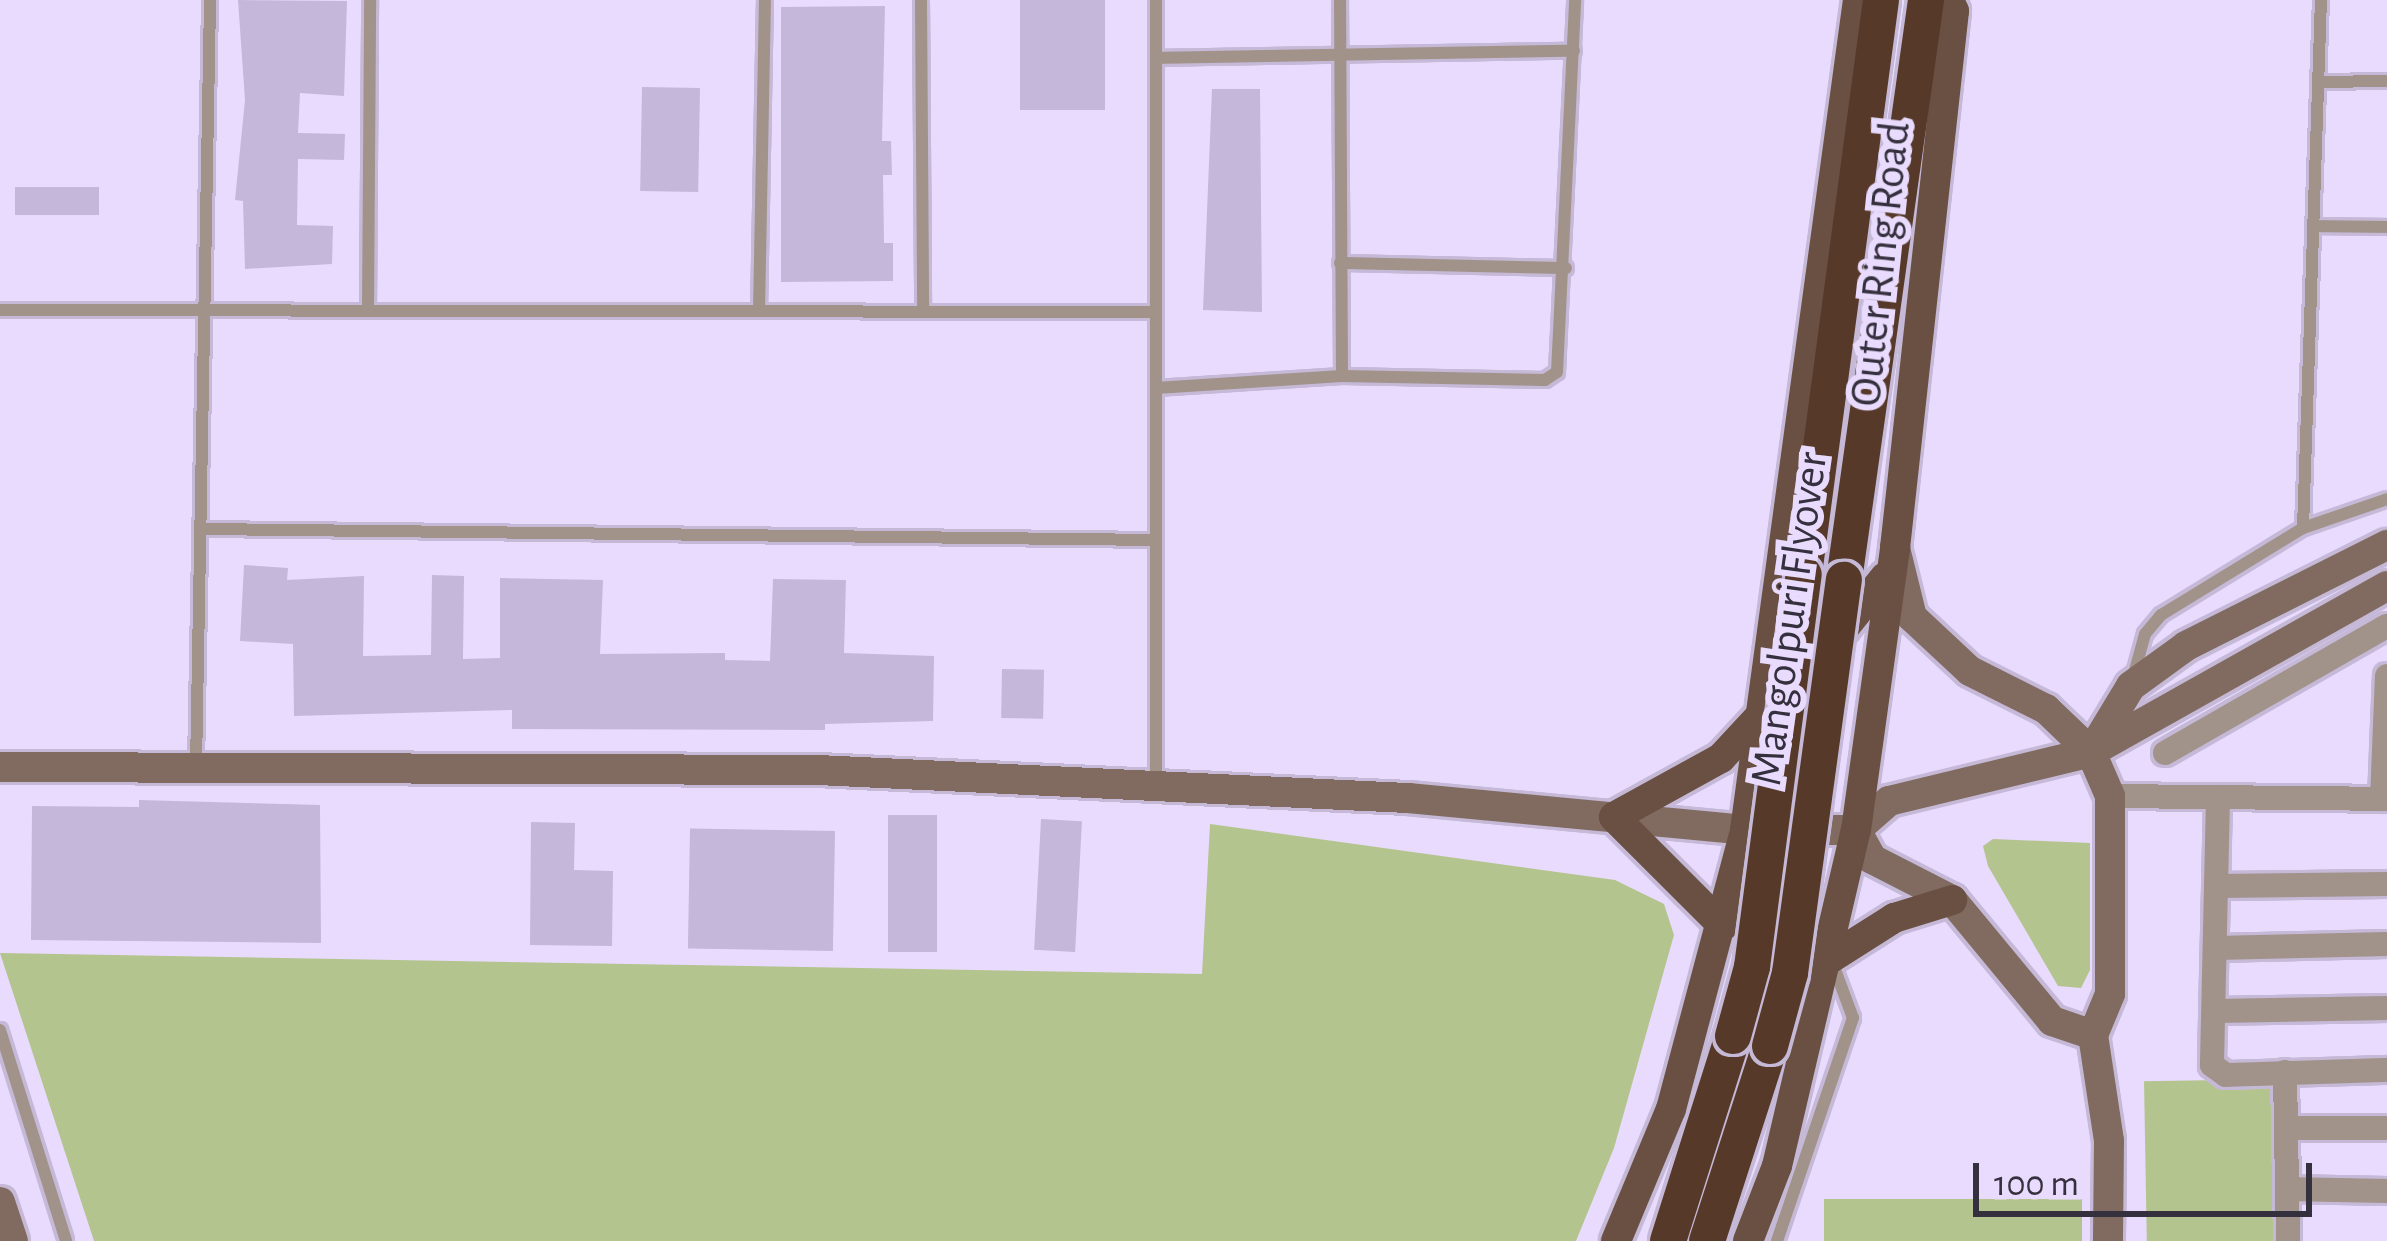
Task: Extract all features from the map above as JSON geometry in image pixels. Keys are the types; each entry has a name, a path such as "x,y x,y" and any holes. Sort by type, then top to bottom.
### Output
{"highway":[{"name":"Mangolpuri Flyover","path":"1667,1241 1752,967 1881,0"},
{"name":"Mangolpuri Flyover","path":"1707,1241 1741,1153 1790,973 1926,0"}],"main road":[{"path":"1616,1241 1671,1109 1745,830 1858,0"},
{"name":"Outer Ring Road","path":"1748,1241 1777,1166 1831,958 1856,830 1895,548 1954,10 1948,0"},
{"path":"1778,579 1789,607 1805,619 1844,628 1880,588 1895,548"},
{"path":"1723,926 1614,818 1721,758 1760,716"},
{"path":"1831,958 1894,917 1952,900"}],"street":[{"path":"2091,752 2131,686 2236,617 2387,545"},
{"path":"1895,548 1912,617 1970,671 2046,709 2091,752 2110,796 2110,994 2093,1035 2109,1141 2108,1241"},
{"path":"0,766 818,770 1156,786 1745,830 1856,830 1888,801 1986,784 2091,752 2387,586"},
{"path":"2165,753 2387,626"},
{"path":"2110,796 2384,799 2387,676"},
{"path":"2218,798 2217,1072 2387,1070"},
{"path":"1856,830 1872,860 1952,900 2053,1021 2093,1035"},
{"path":"2217,886 2387,884"},
{"path":"2216,947 2387,944"},
{"path":"2215,1011 2387,1008"},
{"path":"2285,1072 2288,1241"},
{"path":"2286,1128 2387,1128"},
{"path":"1766,1241 1777,1166"},
{"path":"2287,1189 2387,1191"},
{"path":"0,1202 13,1241"}],"lane":[{"path":"196,767 210,0"},
{"path":"368,309 370,0"},
{"path":"759,310 765,0"},
{"path":"920,0 923,311"},
{"path":"1156,0 1156,786"},
{"path":"1340,0 1342,376"},
{"path":"1156,388 1342,376 1545,380 1562,362 1575,0"},
{"path":"2303,528 2321,0"},
{"path":"1156,58 1574,51"},
{"path":"2318,82 2387,82"},
{"path":"2313,226 2387,227"},
{"path":"1340,263 1566,268"},
{"path":"0,310 1156,312"},
{"path":"2131,686 2145,634 2161,615 2303,528 2387,499"},
{"path":"203,529 1156,539"},
{"path":"1778,1241 1853,1018 1831,958"},
{"path":"0,1030 66,1241"}],"green space":[{"path":"1210,824 1615,880 1664,904 1674,935 1614,1148 1576,1241 94,1241 0,953 1202,974"},
{"path":"1993,839 2090,843 2090,970 2081,988 2058,986 1988,866 1983,846"},
{"path":"2279,1079 2282,1241 2147,1241 2144,1081"},
{"path":"1824,1199 2082,1199 2082,1241 1824,1241"}],"building":[{"path":"238,0 347,1 344,96 300,93 298,133 345,134 344,160 298,159 297,225 333,226 332,264 245,269 243,201 235,200 245,100"},
{"path":"1020,0 1105,0 1105,110 1020,110"},
{"path":"885,6 882,141 891,141 892,175 883,175 884,243 893,243 893,281 781,282 781,7"},
{"path":"642,87 700,88 698,192 640,191"},
{"path":"1212,89 1260,89 1262,312 1203,310"},
{"path":"15,187 99,187 99,215 15,215"},
{"path":"244,565 288,568 287,580 364,576 363,656 431,655 432,575 464,576 463,659 500,658 500,578 603,580 600,654 725,653 725,660 770,661 773,579 846,580 844,653 934,656 933,721 825,724 825,730 512,729 512,710 294,716 293,644 240,641"},
{"path":"1002,669 1044,670 1043,719 1001,718"},
{"path":"139,800 320,805 321,943 31,940 32,806 139,807"},
{"path":"888,815 937,815 937,952 888,952"},
{"path":"1041,819 1082,821 1075,952 1034,950"},
{"path":"531,822 575,823 574,870 613,871 612,946 530,945"},
{"path":"690,828 835,831 833,951 688,948"}]}
